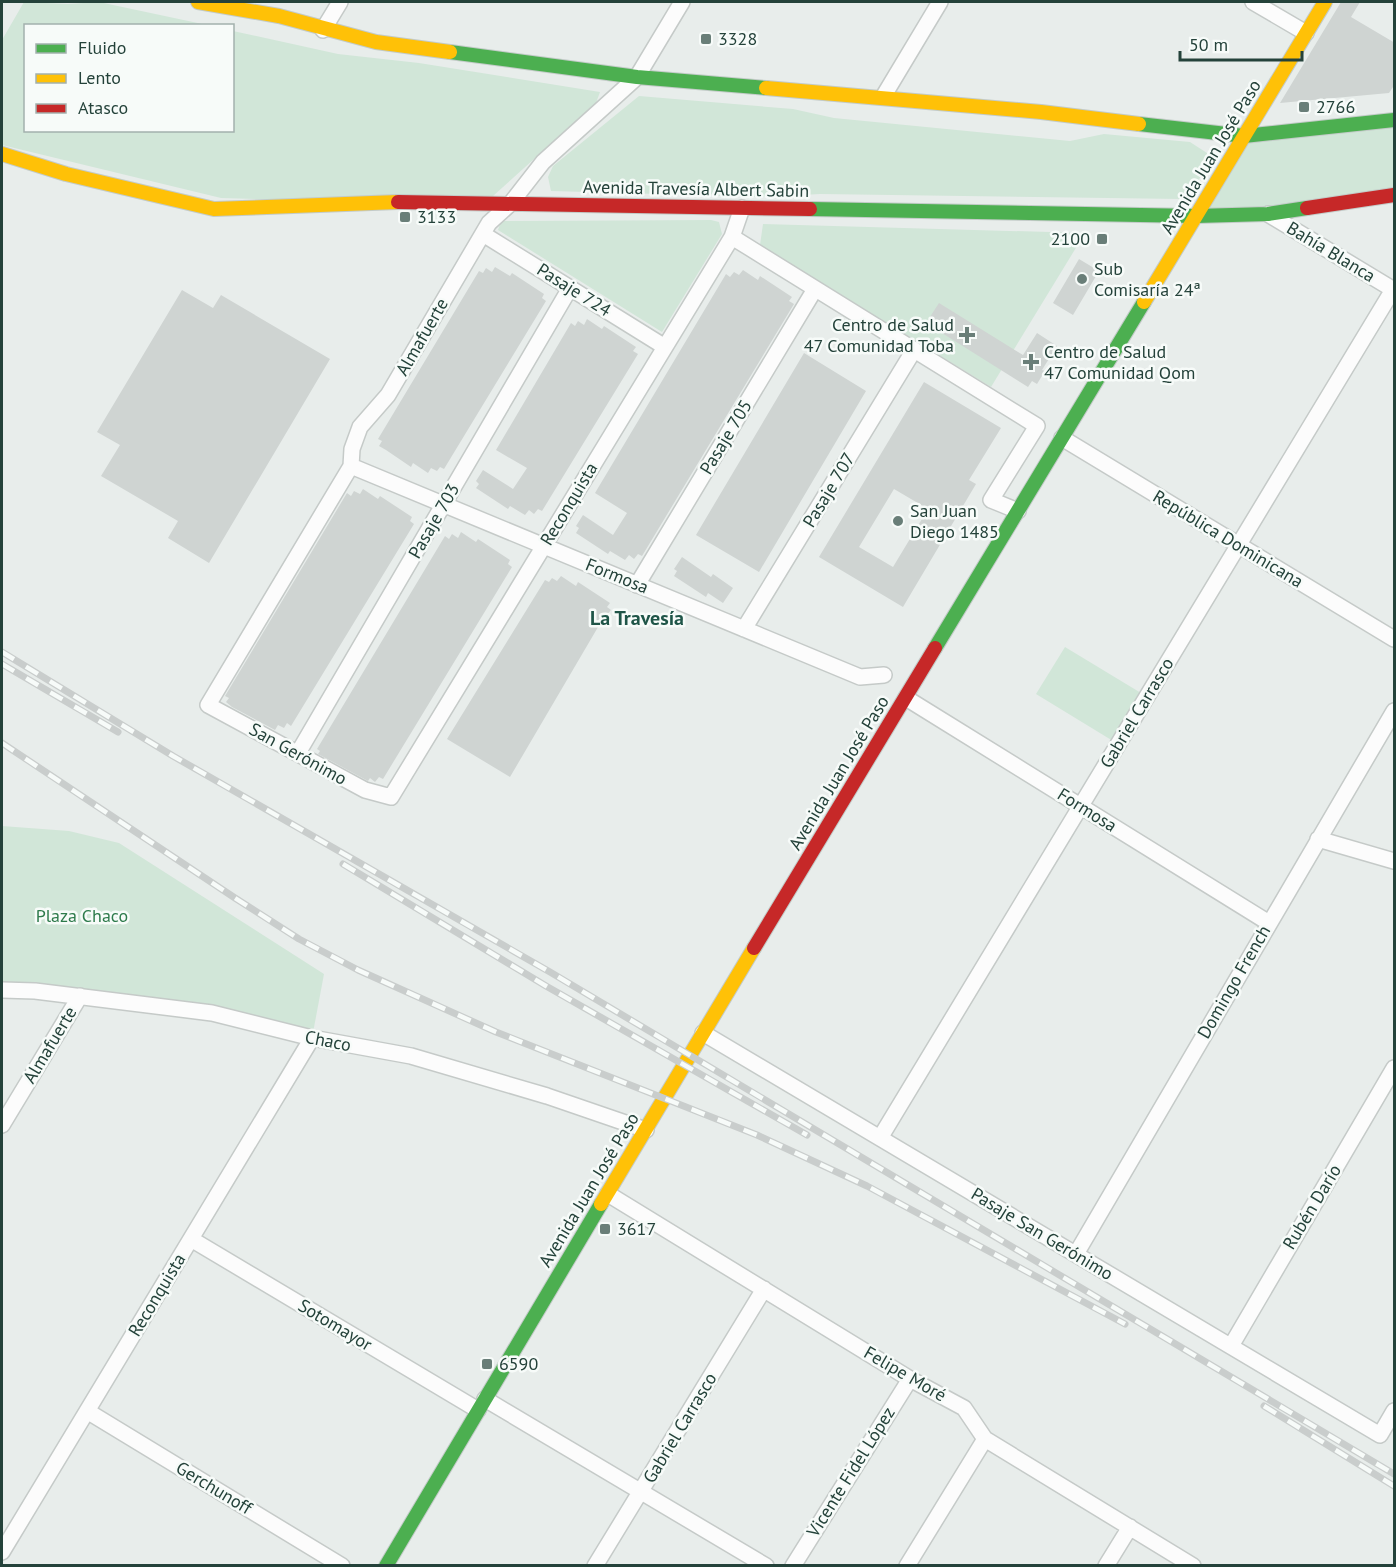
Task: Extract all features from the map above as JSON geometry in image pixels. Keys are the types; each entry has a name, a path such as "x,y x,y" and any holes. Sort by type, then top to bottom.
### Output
{"main road":[{"path":"198,2 279,16 323,30 376,42 636,76 883,97 1244,136 1395,120"},
{"name":"Avenida Juan José Paso","path":"386,1566 1325,2"},
{"name":"Avenida Travesía Albert Sabin","path":"2,154 66,174 214,209 385,202 1196,216 1268,214 1395,195"}],"street":[{"path":"234,2 279,16"},
{"path":"323,30 340,2"},
{"name":"Almafuerte","path":"208,705 351,466 352,449 360,427 388,395 483,234 497,214 511,203 543,162 636,76 682,2"},
{"path":"883,97 940,2"},
{"path":"1253,2 1306,33"},
{"name":"Reconquista","path":"391,797 732,237 742,208"},
{"name":"Bahía Blanca","path":"1268,214 1394,289"},
{"name":"Pasaje 724","path":"483,234 665,347"},
{"path":"732,237 1037,426 991,500 1018,511"},
{"name":"Pasaje 703","path":"298,753 570,288"},
{"name":"Pasaje 705","path":"637,585 815,289"},
{"name":"Gabriel Carrasco","path":"880,1138 1394,289"},
{"name":"Pasaje 707","path":"744,629 914,350"},
{"name":"República Dominicana","path":"1062,438 1395,639"},
{"name":"Formosa","path":"351,466 860,677 884,675"},
{"name":"Formosa","path":"906,698 1269,923"},
{"name":"San Gerónimo","path":"208,705 365,790 391,797"},
{"name":"Domingo French","path":"1076,1254 1395,711"},
{"path":"1318,839 1395,861"},
{"name":"Chaco","path":"2,990 80,996 212,1014 312,1038 411,1056 547,1096 646,1130"},
{"name":"Almafuerte","path":"2,1125 80,996"},
{"name":"Pasaje San Gerónimo","path":"704,1033 1380,1435 1395,1411"},
{"name":"Reconquista","path":"2,1552 312,1038"},
{"name":"Rubén Darío","path":"1230,1346 1395,1068"},
{"name":"Felipe Moré","path":"608,1194 910,1378 964,1408 986,1439 1193,1566"},
{"name":"Sotomayor","path":"191,1239 482,1405 641,1491 766,1566"},
{"name":"Gabriel Carrasco","path":"595,1566 764,1289"},
{"name":"Vicente Fidel López","path":"793,1566 910,1378"},
{"name":"Gerchunoff","path":"87,1411 342,1566"},
{"path":"907,1566 986,1439"},
{"path":"1106,1566 1130,1527"}],"green space":[{"path":"24,2 68,4 99,2 202,24 24,24 24,132 234,132 234,31 338,54 419,63 600,92 596,103 493,196 286,200 221,198 2,145 2,40"},
{"path":"639,96 793,109 834,118 1070,141 1104,134 1190,142 1207,153 1210,162 1189,195 1181,199 820,194 767,197 551,191 548,177 553,166"},
{"path":"1394,120 1394,195 1196,216 1244,136"},
{"path":"711,220 719,222 722,234 662,332 498,230 501,221"},
{"path":"763,224 1085,233 991,387 760,245"},
{"path":"1065,647 1141,693 1113,741 1036,694"},
{"name":"Plaza Chaco","path":"2,826 69,831 119,843 324,974 312,1038 212,1013 2,990"}],"building":[{"path":"1341,2 1360,2 1351,17 1395,43 1395,84 1389,93 1280,103"},
{"path":"1079,259 1099,271 1073,315 1053,303"},
{"path":"495,267 510,276 512,273 544,294 542,298 546,301 444,469 440,467 437,471 431,468 428,473 413,463 411,467 379,446 382,441 378,439 479,271 483,273 486,268 492,272"},
{"path":"743,270 758,280 760,276 792,297 789,301 794,304 642,556 638,554 634,559 629,555 625,560 610,551 608,554 576,533 579,528 576,526 583,515 613,535 627,513 595,493 726,274 730,277 734,272 739,275"},
{"path":"182,290 213,308 221,295 330,359 209,563 168,538 178,521 101,476 120,445 97,432"},
{"path":"939,303 1023,355 1037,333 1057,346 1042,370 1045,371 1037,384 1032,381 1028,387 926,323"},
{"path":"587,319 602,329 604,326 636,347 633,351 638,354 542,511 538,509 534,514 529,510 525,515 510,506 508,509 476,488 479,484 476,481 483,470 513,489 527,468 496,450 571,323 575,326 578,321 584,325"},
{"path":"804,353 866,391 759,572 696,535"},
{"name":"San Juan Diego 1485","path":"924,382 1001,428 969,480 976,484 903,607 819,557","holes":["894,489 928,509 893,567 859,547"]},
{"path":"363,489 378,499 380,496 412,517 410,521 414,524 291,726 287,723 284,728 278,725 275,730 232,707 226,702 229,698 225,696 347,493 351,496 354,491 360,494"},
{"path":"461,532 476,542 478,539 510,560 508,564 512,567 383,779 379,777 375,782 370,778 368,781 318,754 320,751 317,749 445,536 449,539 452,534 458,538"},
{"path":"682,557 711,577 713,574 733,588 723,603 708,593 706,597 674,576 677,571 674,569"},
{"path":"561,576 576,586 578,582 610,603 607,607 611,610 601,622 510,777 447,739 545,580 549,582 552,578 557,581"}],"railway":[{"path":"2,652 173,756 550,972 1394,1474"},
{"path":"2,664 118,732"},
{"path":"2,743 299,939 358,970 496,1032 757,1135 867,1186 1125,1324"},
{"path":"343,864 546,986 807,1135"},
{"path":"1264,1406 1394,1486"}],"traffic: fast":[{"path":"450,52 637,77 766,88"},
{"path":"1139,124 1244,136 1394,120"},
{"path":"810,209 1196,216 1268,214 1307,208"},
{"path":"935,648 1144,302"},
{"path":"386,1566 601,1204"}],"traffic: slow":[{"path":"198,2 279,16 376,42 450,52"},
{"path":"1144,302 1325,2"},
{"path":"766,88 1041,112 1139,124"},
{"path":"2,154 66,174 214,209 398,202"},
{"path":"601,1204 754,948"}],"traffic: jam":[{"path":"1307,208 1394,195"},
{"path":"398,202 810,209"},
{"path":"754,948 935,648"}],"place":[{"name":"3328","path":"706,39"},
{"name":"2766","path":"1304,107"},
{"name":"3133","path":"405,217"},
{"name":"2100","path":"1102,239"},
{"name":"Sub Comisaría 24ª","path":"1082,279"},
{"name":"Centro de Salud 47 Comunidad Toba","path":"967,335"},
{"name":"Centro de Salud 47 Comunidad Qom","path":"1031,362"},
{"name":"San Juan Diego 1485","path":"898,521"},
{"name":"3617","path":"605,1229"},
{"name":"6590","path":"487,1364"}],"district":[{"name":"La Travesía","path":"637,618"}]}
